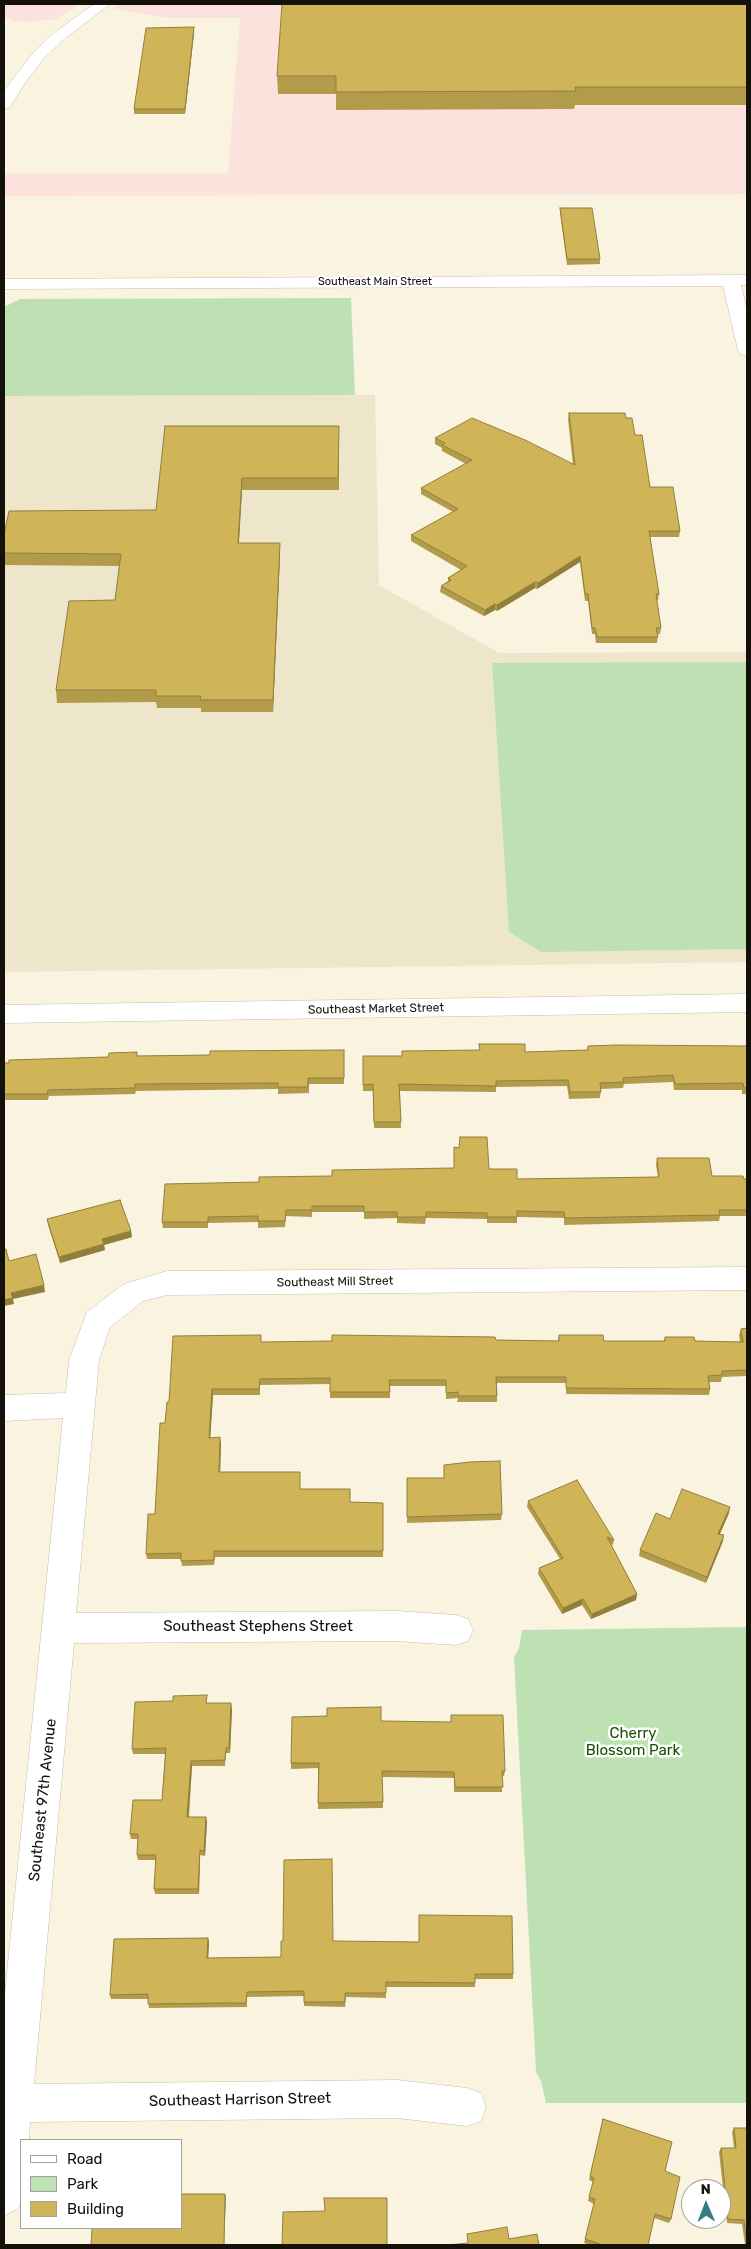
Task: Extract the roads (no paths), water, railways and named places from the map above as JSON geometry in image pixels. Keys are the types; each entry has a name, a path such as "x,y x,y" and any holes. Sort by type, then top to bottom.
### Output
{"street":[{"path":"4,104 18,81 38,56 59,36 103,4"},
{"path":"739,280 747,350"},
{"name":"Southeast Main Street","path":"4,284 739,280"},
{"name":"Southeast Market Street","path":"4,1014 747,1003"},
{"name":"Southeast Mill Street","path":"79,1405 84,1360 96,1320 134,1292 166,1283 747,1278"},
{"path":"4,1408 79,1405"},
{"name":"Southeast 97th Avenue","path":"4,2194 79,1405"},
{"name":"Southeast Stephens Street","path":"59,1628 397,1626 456,1630"},
{"name":"Southeast Harrison Street","path":"13,2103 397,2099 467,2107"}],"park label":[{"name":"Cherry Blossom Park","path":"633,1742"}]}
